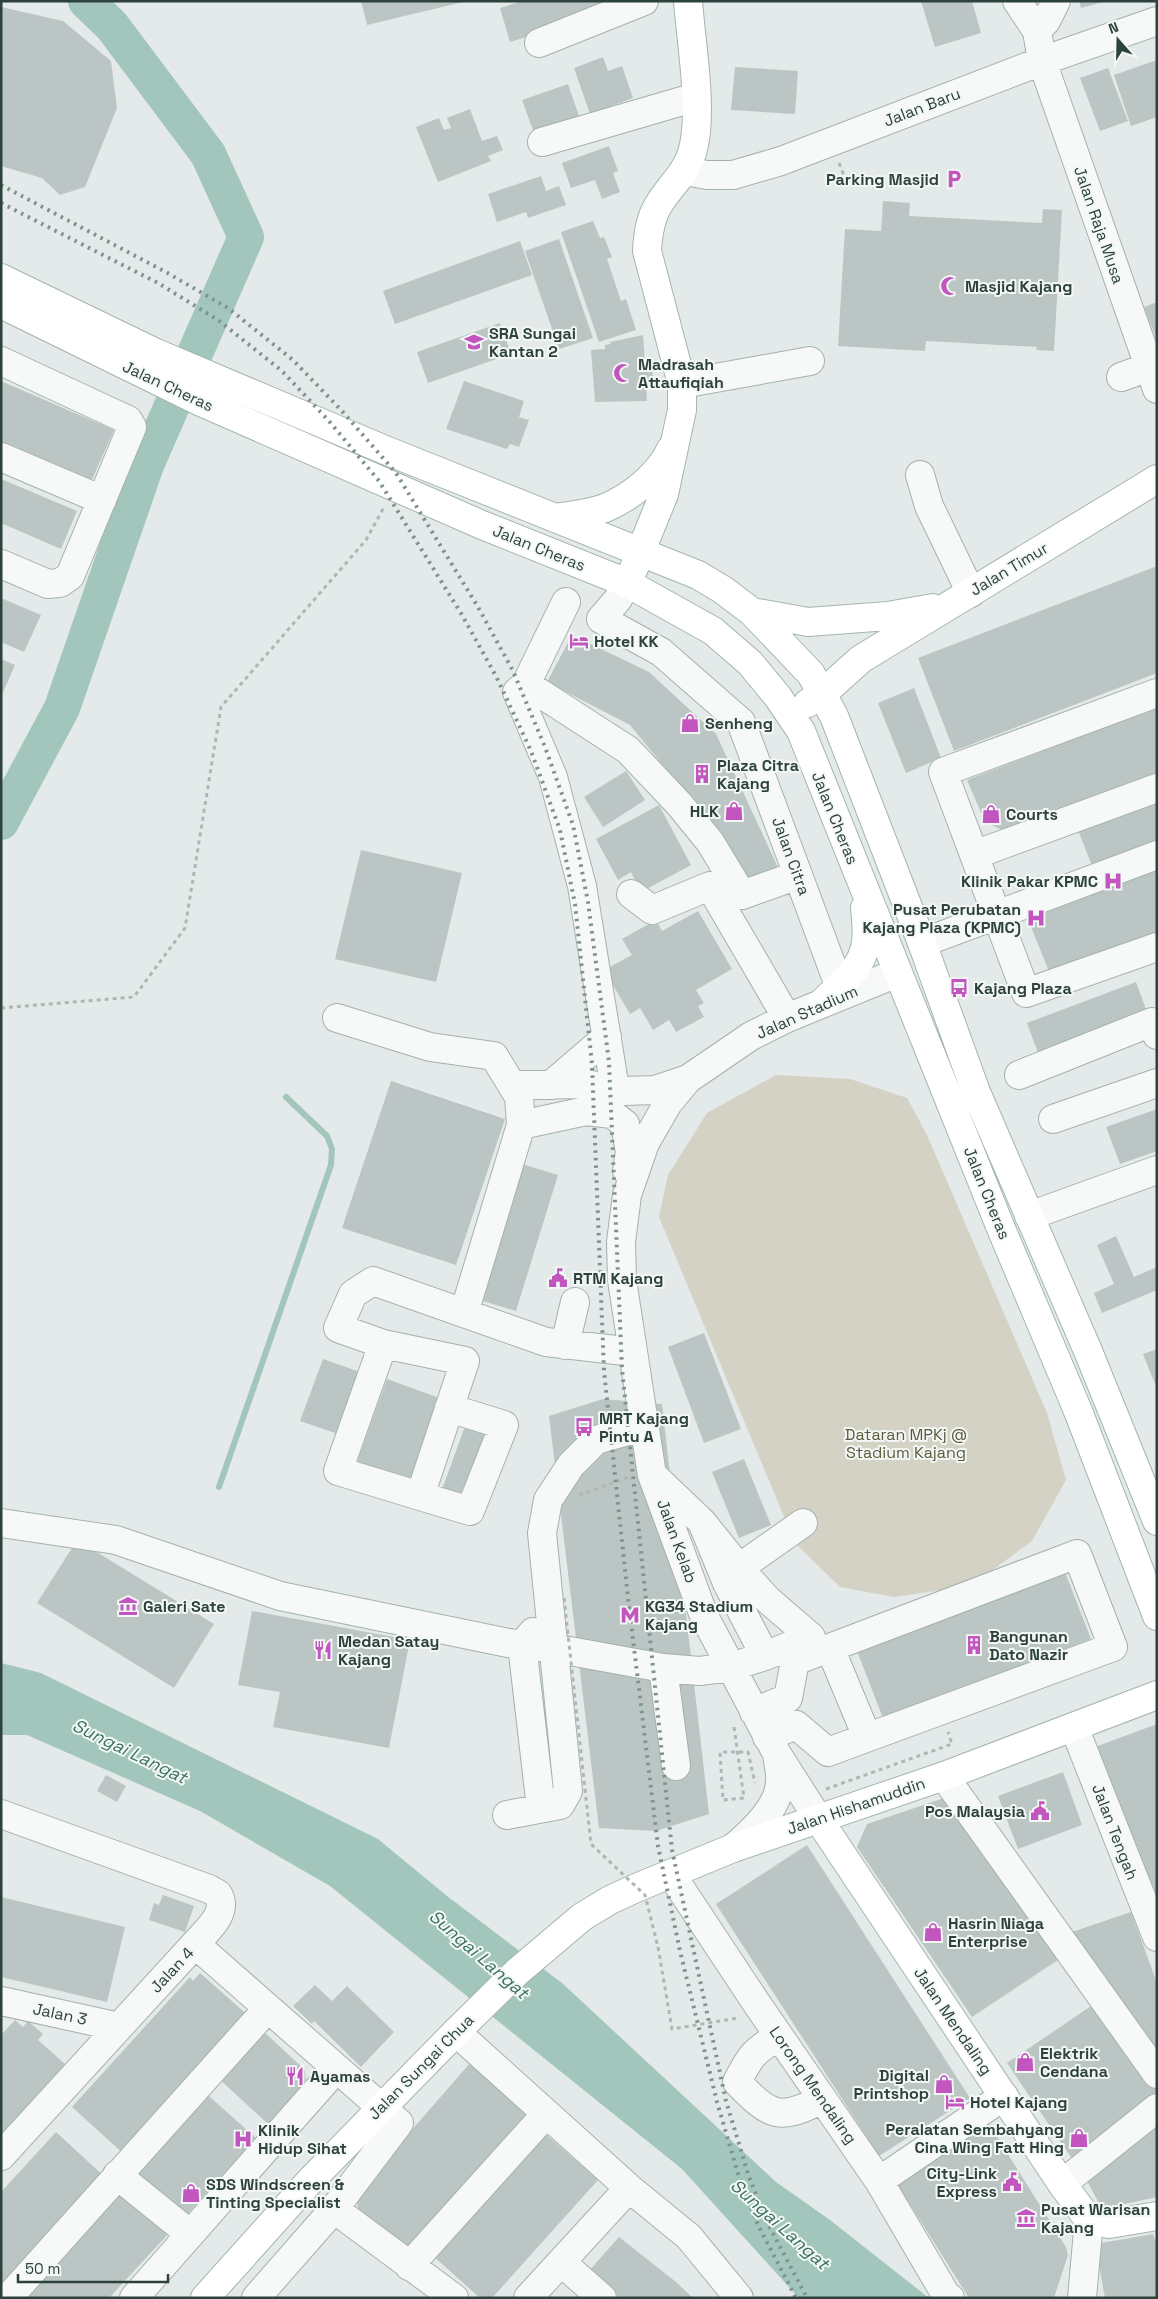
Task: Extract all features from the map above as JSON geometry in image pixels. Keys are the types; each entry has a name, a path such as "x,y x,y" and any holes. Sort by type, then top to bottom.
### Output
{"main road":[{"path":"628,583 664,494 682,410 682,384 648,251 648,232 652,217 659,204 684,171 695,140 696,97 688,1"},
{"name":"Jalan Cheras","path":"1,278 149,364 201,402 482,525 628,583 713,631 750,663 801,731 1000,1226 1078,1410 1157,1616"},
{"name":"Jalan Cheras","path":"1,304 149,364 215,377 384,450 698,575 723,590 752,612 817,684 834,716 922,943 976,1092 1088,1351 1157,1521"},
{"path":"555,518 604,508 624,498 660,466 670,452 679,428"},
{"name":"Jalan Timur","path":"784,706 817,684 1157,479"},
{"path":"752,612 808,622 888,616 962,598"},
{"path":"831,994 854,970 864,951 867,929 864,891"},
{"name":"Jalan Hishamuddin","path":"562,1932 610,1900 732,1848 944,1776 1157,1695"},
{"name":"Jalan Mendaling","path":"819,1820 1062,2184 1089,2220"},
{"name":"Jalan Sungai Chua","path":"205,2298 310,2181 463,2025 517,1972 562,1932"},
{"path":"1089,2220 1109,2224 1157,2216"}],"street":[{"path":"539,42 623,11 644,1"},
{"path":"1017,1 1037,31 1046,21 1056,1"},
{"name":"Jalan Baru","path":"684,171 720,176 781,161 1042,61 1157,21"},
{"name":"Jalan Raja Musa","path":"1037,31 1042,61 1153,378"},
{"path":"542,142 696,97"},
{"path":"1,361 128,420 132,427 70,576 60,583 48,584 1,564"},
{"path":"682,384 810,361"},
{"path":"1121,377 1153,378"},
{"path":"1,457 102,500"},
{"path":"920,475 929,506 962,598"},
{"name":"Jalan Citra","path":"628,583 618,600 601,619 661,652 741,722 798,875 831,994"},
{"path":"566,602 526,684 517,692 552,777 582,886 615,1089"},
{"path":"526,684 628,750 680,805 710,842 742,895 798,875"},
{"path":"1157,693 943,772 1026,993 1157,947"},
{"path":"974,854 1157,788"},
{"path":"922,943 1157,855"},
{"path":"631,894 652,910 710,886 787,1018"},
{"name":"Jalan Stadium","path":"634,1352 622,1280 621,1242 627,1195 654,1124 668,1103 688,1079 751,1036 831,994 898,973"},
{"path":"337,1018 430,1047 494,1056 519,1097 521,1125 464,1313"},
{"path":"1019,1074 1152,1022 1157,1035"},
{"path":"551,1084 607,1037"},
{"path":"512,1085 586,1084 615,1089 655,1090 688,1079"},
{"path":"1053,1119 1157,1083"},
{"path":"521,1125 586,1112 612,1114 625,1124 629,1137 627,1195"},
{"path":"1029,1216 1157,1170"},
{"path":"420,1496 465,1361 383,1344 338,1328 353,1294 373,1280 546,1342 634,1352"},
{"path":"565,1345 575,1302"},
{"path":"383,1344 338,1471 470,1511 504,1425 450,1408"},
{"name":"Jalan Kelab","path":"634,1352 652,1472 704,1616 731,1667 744,1716 772,1746 819,1820"},
{"path":"507,1815 560,1805 568,1791 554,1648 556,1600 542,1533 548,1500 571,1465 596,1440 645,1426"},
{"path":"1,1523 116,1540 280,1596 522,1645 554,1648 663,1668 700,1671 731,1667 765,1656 811,1636 767,1599 702,1522 652,1472"},
{"path":"702,1522 727,1583 765,1656"},
{"path":"739,1568 803,1523"},
{"path":"732,1848 757,1828 777,1793 780,1783 772,1746 796,1725 828,1752 1113,1647 1077,1554 795,1661 788,1698 744,1716"},
{"path":"541,1808 522,1645 556,1600"},
{"path":"830,1648 867,1737"},
{"path":"663,1668 676,1766"},
{"name":"Jalan Tengah","path":"1074,1727 1157,1937"},
{"path":"944,1776 1157,2074"},
{"path":"1,1814 108,1851 218,1894 222,1906 219,1915 195,1944"},
{"name":"Lorong Mendaling","path":"671,1874 757,2004 879,2181 946,2295 950,2298"},
{"name":"Jalan 4","path":"1,2156 195,1944 399,2123 334,2209"},
{"name":"Jalan 3","path":"1,2001 119,2027"},
{"path":"8,2298 268,2008"},
{"path":"463,2025 546,2114 629,2188 689,2237 739,2298"},
{"path":"779,2036 758,2049 749,2058 738,2082 759,2105 784,2114 800,2111 822,2099"},
{"path":"134,2298 336,2068"},
{"path":"879,2181 1004,2096"},
{"path":"1062,2184 1157,2108"},
{"path":"409,2266 546,2114"},
{"path":"117,2175 190,2234"},
{"path":"528,2298 629,2188"},
{"path":"256,2298 334,2209 454,2298"},
{"path":"1082,2298 1089,2220"},
{"path":"561,2262 602,2298"}],"path":[{"path":"1,1008 134,997 185,928 220,707 366,540 395,487"},
{"path":"574,1497 652,1472"},
{"path":"556,1600 591,1844 645,1895 658,1947 672,2029 737,2019 757,2004"},
{"path":"804,1796 952,1744 940,1711"},
{"path":"744,1716 735,1729 738,1749 739,1759 740,1768 742,1778 744,1798 723,1800 720,1752 730,1752 739,1752 748,1752 753,1779 758,1789 777,1793"}],"green space":[{"name":"Dataran MPKj @ Stadium Kajang","path":"776,1075 850,1079 907,1098 927,1135 1047,1413 1066,1480 1032,1541 971,1586 894,1597 840,1587 795,1543 659,1217 668,1175 707,1113"}],"water":[{"name":"Sungai Langat","path":"1,1663 41,1673 378,1839 447,1896 562,1983 776,2182 830,2220 929,2298 799,2298 682,2169 330,1886 200,1811 27,1735 1,1735"}],"building":[{"path":"361,1 463,1 463,2 367,25"},
{"path":"523,1 601,1 605,13 510,42 500,8"},
{"path":"921,1 972,1 981,33 935,47"},
{"path":"1079,1 1103,1 1103,2 1081,8"},
{"path":"1,7 63,21 111,61 117,108 85,187 60,195 42,178 1,166"},
{"path":"603,57 608,71 622,66 633,98 590,114 574,68"},
{"path":"1157,60 1157,117 1131,126 1114,75"},
{"path":"735,67 798,71 795,114 731,110"},
{"path":"1108,68 1128,121 1100,131 1080,78"},
{"path":"568,84 582,125 537,141 522,100"},
{"path":"470,109 482,141 497,136 503,150 488,156 491,161 438,182 416,127 439,118 444,130 451,128 447,118"},
{"path":"609,146 618,171 613,173 620,192 602,199 595,180 571,188 562,163"},
{"path":"541,176 546,191 559,186 566,205 528,218 526,212 497,222 488,194"},
{"name":"Masjid Kajang","path":"883,201 910,203 909,216 1042,223 1043,209 1062,210 1054,351 1036,350 1037,347 926,341 925,351 838,346 845,229 881,231"},
{"path":"593,221 600,238 604,237 612,257 607,259 621,301 626,299 636,330 599,342 561,232"},
{"path":"559,239 593,338 559,349 525,251"},
{"path":"520,241 532,275 395,324 383,291"},
{"path":"1157,302 1157,341 1144,307"},
{"path":"500,323 511,354 428,383 417,352"},
{"name":"Madrasah Attaufiqiah","path":"643,335 645,363 652,363 653,382 646,383 647,401 595,402 591,350 605,349 605,345 611,344 610,342"},
{"path":"1,381 114,430 87,491 1,453"},
{"path":"464,381 524,401 519,417 529,420 519,447 510,444 507,449 446,429"},
{"path":"1,479 77,511 61,549 1,523"},
{"path":"1157,566 1157,673 954,751 918,658"},
{"path":"1,598 41,615 24,652 1,642"},
{"name":"Plaza Citra Kajang","path":"572,635 649,672 716,734 782,876 747,890 702,813 630,725 547,682"},
{"path":"1,659 15,665 1,697"},
{"path":"914,688 941,758 906,773 878,703"},
{"path":"1157,707 1157,776 1009,833 985,822 967,780"},
{"path":"626,771 645,800 603,827 584,797"},
{"path":"1157,801 1157,842 1092,866 1078,830"},
{"path":"659,805 691,865 641,892 631,872 618,880 596,839"},
{"path":"361,850 462,873 436,982 335,959"},
{"path":"1157,866 1157,935 1050,974 1029,922 1036,909"},
{"path":"698,911 732,969 696,990 704,1003 698,1006 704,1017 676,1032 669,1020 653,1030 640,1008 630,1014 604,970 632,955 622,939 656,920 662,931"},
{"path":"1136,982 1150,1020 1041,1061 1027,1023"},
{"path":"391,1081 505,1119 456,1265 342,1228"},
{"path":"1157,1109 1157,1151 1120,1164 1106,1127"},
{"path":"515,1162 558,1175 516,1311 473,1298"},
{"path":"1116,1236 1134,1277 1157,1267 1157,1290 1102,1313 1094,1293 1114,1284 1097,1245"},
{"path":"704,1333 741,1429 704,1443 668,1347"},
{"path":"1157,1349 1157,1389 1143,1354"},
{"path":"323,1359 360,1372 338,1434 300,1421"},
{"path":"387,1379 445,1400 413,1486 356,1465"},
{"name":"KG34 Stadium Kajang","path":"603,1399 662,1404 709,1814 656,1831 599,1828 549,1416"},
{"path":"468,1418 488,1425 460,1502 440,1495"},
{"path":"744,1459 771,1525 739,1538 712,1472"},
{"path":"77,1540 214,1624 174,1688 37,1603"},
{"name":"Bangunan Dato Nazir","path":"1065,1572 1091,1639 883,1718 857,1651"},
{"path":"252,1611 410,1640 389,1748 273,1727 280,1692 238,1685"},
{"path":"1157,1724 1157,1912 1095,1747"},
{"name":"Pos Malaysia","path":"1063,1772 1082,1825 1018,1849 998,1796"},
{"path":"106,1775 126,1786 117,1802 97,1791"},
{"path":"950,1796 1061,1958 972,2017 857,1847 867,1824"},
{"path":"807,1845 970,2098 879,2156 716,1904"},
{"path":"163,1895 194,1906 185,1932 149,1920 154,1903 159,1905"},
{"path":"1,1897 125,1927 107,2002 1,1977"},
{"path":"1131,1912 1157,1983 1157,2064 1069,1933"},
{"path":"200,1973 251,2018 126,2156 72,2107 190,1977 193,1981"},
{"path":"315,1985 332,2001 347,1986 394,2032 361,2067 314,2021 312,2024 293,2006"},
{"path":"1097,2002 1157,2091 1157,2103 1073,2160 1007,2063"},
{"path":"15,2020 23,2027 28,2021 43,2034 38,2040 65,2064 1,2135 1,2035"},
{"path":"261,2029 305,2070 306,2085 268,2124 216,2076"},
{"path":"471,2062 528,2112 406,2252 358,2210 356,2194"},
{"path":"201,2089 256,2138 182,2220 127,2171"},
{"path":"984,2116 1066,2247 1068,2255 1054,2298 969,2298 891,2174"},
{"path":"1157,2123 1157,2197 1102,2209 1086,2179"},
{"path":"542,2131 598,2180 492,2298 480,2298 431,2254"},
{"path":"56,2132 106,2178 1,2294 1,2192"},
{"path":"117,2183 170,2232 109,2298 11,2298"},
{"path":"1153,2234 1157,2245 1157,2298 1105,2298 1095,2244"},
{"path":"619,2237 676,2282 693,2298 620,2298 606,2288 588,2272"}],"waterway":[{"path":"1,822 62,708 146,465 246,237 208,154 112,26 86,1"},
{"path":"219,1487 331,1165 332,1149 327,1136 286,1097"}],"railway":[{"path":"1,185 164,271 228,308 293,360 342,411 396,473 478,607 513,671 545,747 573,825 588,902 609,1062 622,1369 672,1850 726,2101 749,2177 768,2224 807,2298"},
{"path":"1,203 158,283 218,320 282,371 329,421 379,481 462,615 497,678 531,751 560,830 575,904 592,1064 604,1371 628,1598 658,1846 680,1951 717,2102 739,2177 758,2225 796,2298"}],"place":[{"name":"Parking Masjid","path":"954,179"},
{"name":"Masjid Kajang","path":"950,286"},
{"name":"SRA Sungai Kantan 2","path":"474,342"},
{"name":"Madrasah Attaufiqiah","path":"623,373"},
{"name":"Hotel KK","path":"579,641"},
{"name":"Senheng","path":"690,723"},
{"name":"Plaza Citra Kajang","path":"702,774"},
{"name":"HLK","path":"734,811"},
{"name":"Courts","path":"991,814"},
{"name":"Klinik Pakar KPMC","path":"1113,881"},
{"name":"Pusat Perubatan Kajang Plaza (KPMC)","path":"1036,918"},
{"name":"Kajang Plaza","path":"959,988"},
{"name":"RTM Kajang","path":"558,1278"},
{"name":"MRT Kajang Pintu A","path":"584,1427"},
{"name":"Galeri Sate","path":"128,1606"},
{"name":"KG34 Stadium Kajang","path":"630,1615"},
{"name":"Bangunan Dato Nazir","path":"974,1645"},
{"name":"Medan Satay Kajang","path":"323,1650"},
{"name":"Pos Malaysia","path":"1040,1811"},
{"name":"Hasrin Niaga Enterprise","path":"933,1932"},
{"name":"Elektrik Cendana","path":"1025,2062"},
{"name":"Ayamas","path":"295,2076"},
{"name":"Digital Printshop","path":"944,2084"},
{"name":"Hotel Kajang","path":"955,2102"},
{"name":"Peralatan Sembahyang Cina Wing Fatt Hing","path":"1079,2138"},
{"name":"Klinik Hidup Sihat","path":"243,2139"},
{"name":"City-Link Express","path":"1012,2182"},
{"name":"SDS Windscreen & Tinting Specialist","path":"191,2193"},
{"name":"Pusat Warisan Kajang","path":"1026,2218"}]}
